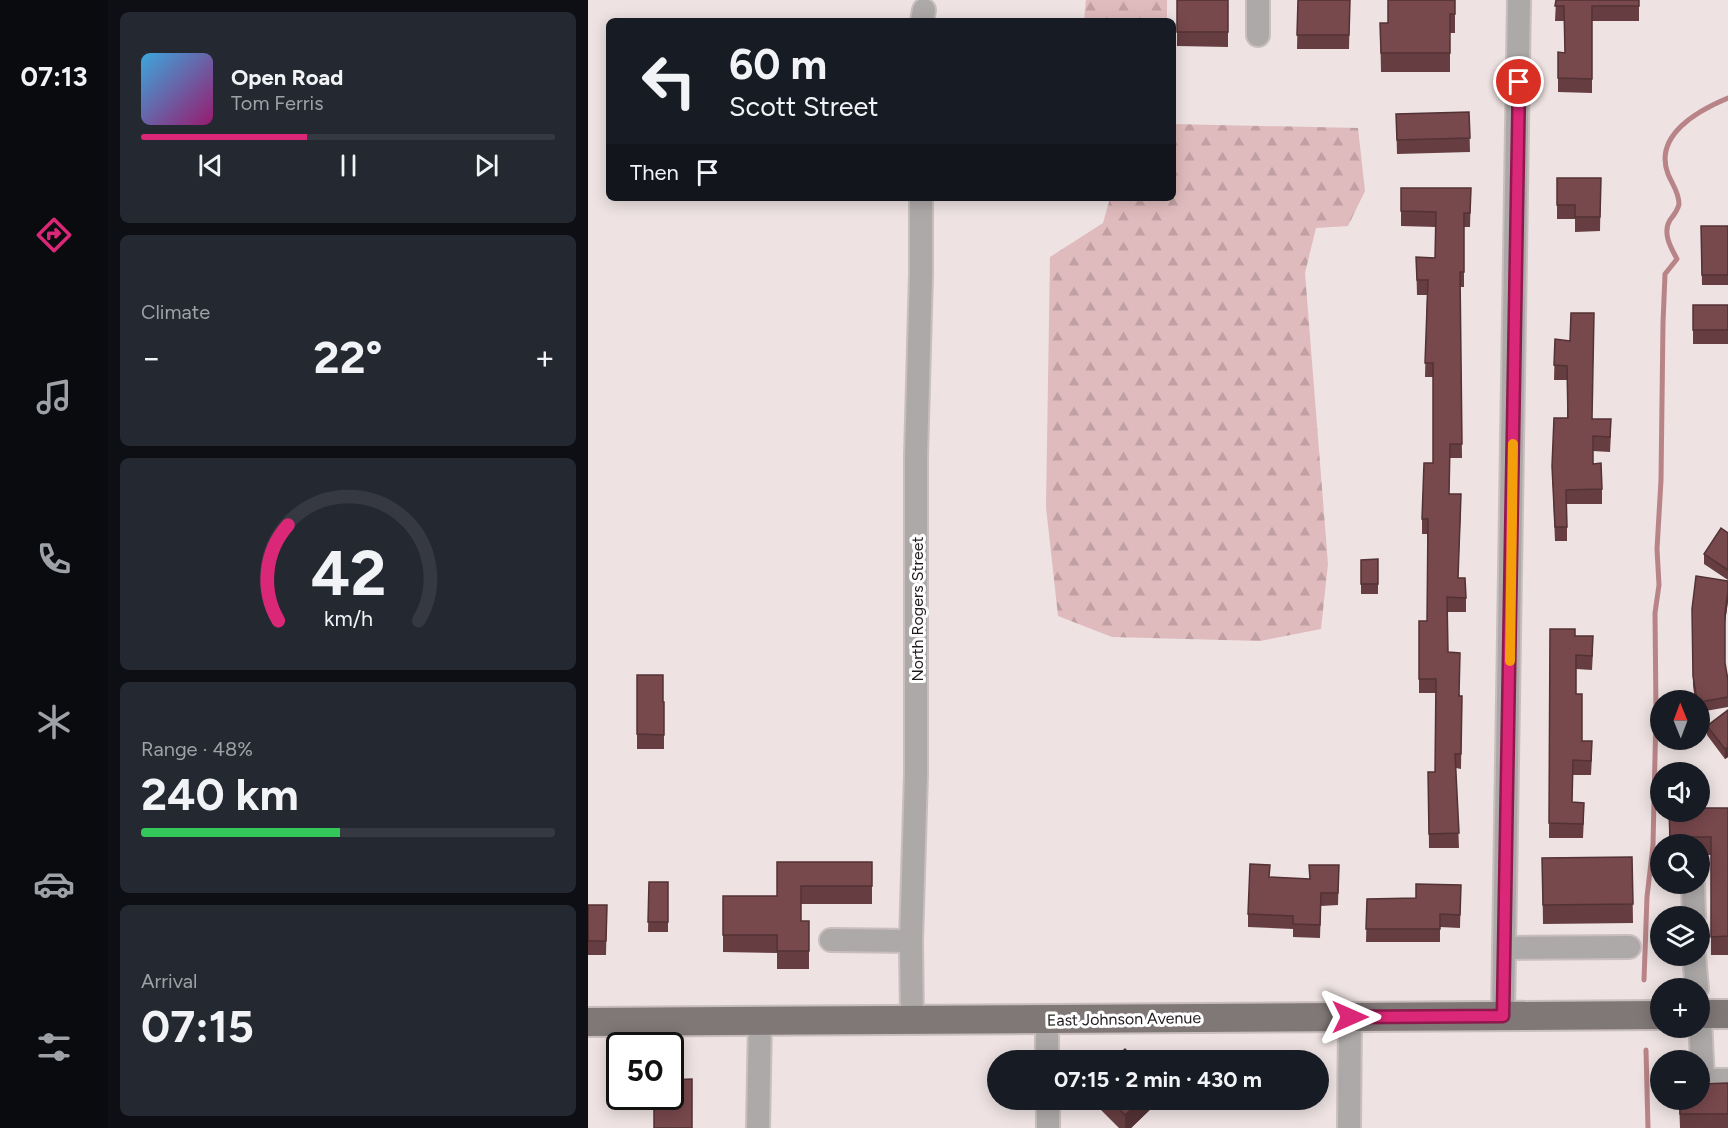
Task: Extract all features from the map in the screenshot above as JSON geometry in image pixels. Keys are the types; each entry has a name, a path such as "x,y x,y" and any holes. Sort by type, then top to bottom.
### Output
{"main road":[{"path":"1710,1014 1728,1014"},
{"name":"East Johnson Avenue","path":"588,1022 1650,1015"}],"street":[{"path":"1258,0 1258,35"},
{"path":"1503,1016 1519,0"},
{"name":"North Rogers Street","path":"912,1020 911,941 916,774 916,456 921,201"},
{"path":"831,940 911,941"},
{"path":"1504,948 1629,947"},
{"path":"1349,1128 1350,1017"},
{"path":"1047,1020 1047,1050"},
{"path":"758,1128 760,1021"},
{"path":"1701,1038 1703,1080 1728,1080"},
{"path":"1047,1110 1048,1128"}],"green space":[{"path":"1086,0 1167,0 1167,18 1084,18"},
{"path":"1176,124 1358,128 1365,191 1348,226 1316,228 1305,273 1328,564 1321,629 1260,641 1112,637 1058,616 1046,507 1050,257 1103,223 1109,201 1176,201"}],"building":[{"path":"1177,0 1228,0 1228,32 1177,32"},
{"path":"1298,0 1350,0 1349,35 1297,35"},
{"path":"1388,0 1455,0 1455,14 1450,14 1450,53 1381,53 1380,23 1388,23"},
{"path":"1556,0 1639,0 1639,6 1592,6 1592,79 1558,78 1558,52 1565,53 1564,6 1555,6"},
{"path":"1469,112 1470,138 1397,140 1396,114"},
{"path":"1557,178 1601,178 1600,217 1575,217 1575,205 1557,205"},
{"path":"1401,188 1471,188 1470,213 1464,213 1464,272 1460,272 1462,444 1450,444 1449,494 1461,494 1458,578 1465,578 1466,598 1447,597 1448,652 1460,653 1461,754 1455,754 1459,833 1429,834 1428,772 1435,772 1436,679 1419,679 1419,621 1427,621 1428,519 1422,519 1424,463 1433,463 1433,363 1425,363 1428,280 1417,280 1416,257 1435,258 1436,212 1401,211"},
{"path":"1701,226 1728,226 1728,275 1702,275"},
{"path":"1693,305 1728,305 1728,330 1693,330"},
{"path":"1571,313 1594,313 1592,419 1611,419 1610,437 1593,436 1593,464 1601,463 1602,489 1566,490 1567,527 1555,527 1552,466 1554,418 1568,418 1567,366 1554,365 1555,339 1570,341"},
{"path":"1721,528 1728,533 1728,570 1704,554"},
{"path":"1378,559 1378,584 1361,584 1361,560"},
{"path":"1696,576 1728,581 1725,613 1725,663 1728,697 1710,700 1710,690 1695,690 1692,609"},
{"path":"1550,629 1575,629 1575,636 1593,636 1592,656 1576,655 1576,694 1582,694 1582,741 1592,741 1591,761 1573,760 1572,802 1584,803 1583,824 1549,823"},
{"path":"637,675 663,675 664,735 637,734"},
{"path":"1728,710 1728,747 1725,749 1710,730 1710,724"},
{"path":"1710,808 1728,808 1728,936 1711,937 1710,834 1670,834 1669,822 1710,822"},
{"path":"1632,857 1633,904 1543,905 1542,858"},
{"path":"777,862 872,862 872,886 801,886 801,921 809,921 809,951 777,951 777,935 723,935 723,896 777,896"},
{"path":"1250,864 1270,865 1269,877 1310,879 1309,865 1339,865 1338,893 1321,893 1320,925 1293,924 1293,916 1248,914"},
{"path":"649,882 668,882 668,922 648,922"},
{"path":"1416,884 1461,885 1460,915 1440,914 1440,929 1366,929 1367,899 1416,898"},
{"path":"588,905 607,905 606,941 588,941"},
{"path":"684,1079 692,1079 692,1128 654,1128 654,1110 684,1110"},
{"path":"1728,1083 1728,1114 1680,1114 1680,1110 1710,1110 1710,1084"},
{"path":"1120,1110 1130,1110 1125,1115"}],"waterway":[{"path":"1644,980 1647,897 1653,845 1656,713 1655,613 1659,585 1657,549 1661,480 1665,274 1677,259 1668,240 1667,230 1679,204 1665,160 1667,147 1682,126 1704,109 1728,98"},
{"path":"1646,1050 1648,1128"}],"slow traffic":[{"path":"1510,661 1513,444"}],"route":[{"path":"1350,1017 1503,1016 1519,82"}]}
